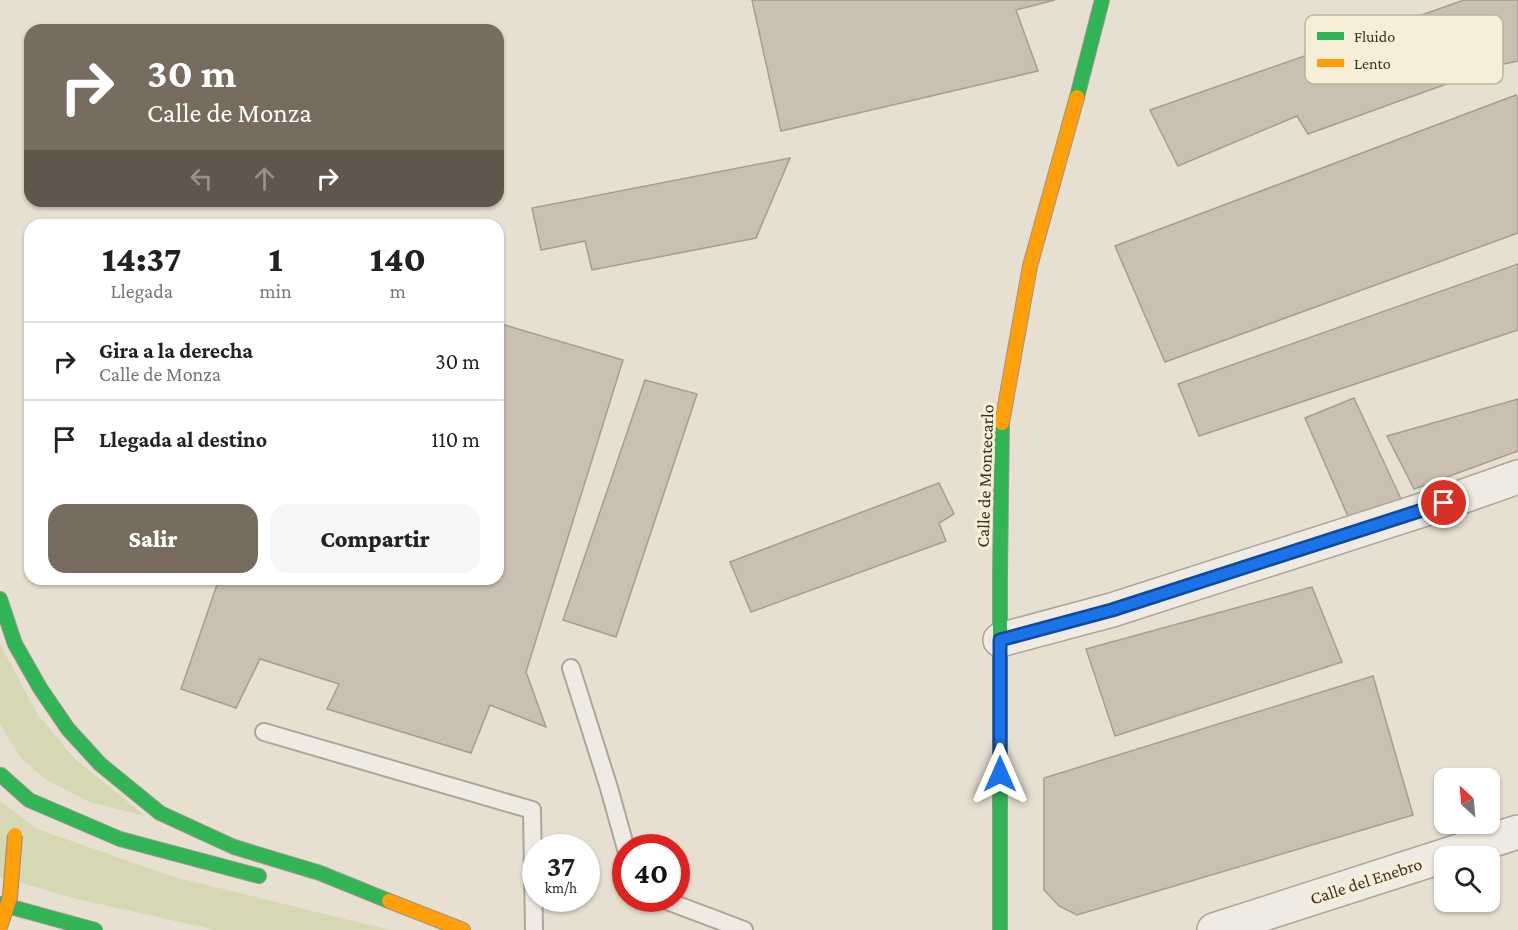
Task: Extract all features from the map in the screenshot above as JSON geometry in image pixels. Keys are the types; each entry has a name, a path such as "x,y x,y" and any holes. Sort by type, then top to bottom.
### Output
{"main road":[{"name":"Calle de Montecarlo","path":"999,930 1002,420 1030,266 1079,92 1102,0"},
{"path":"0,599 15,644 40,688 68,729 100,764 160,813 234,847 320,873 462,930"},
{"path":"0,774 5,795"},
{"path":"0,774 29,800 120,839 268,878"},
{"path":"0,927 10,897 14,830"},
{"path":"359,903 462,930"},
{"path":"0,904 95,930"}],"street":[{"path":"1000,640 1112,610 1518,477"},
{"name":"Calle del Enebro","path":"1214,930 1253,924 1518,832"}],"lane":[{"path":"571,668 622,834"},
{"path":"264,732 532,810 534,930"},
{"path":"690,910 744,930"}],"green space":[{"path":"0,644 38,715 75,759 145,816 89,802 45,779 20,757 0,724"},
{"path":"0,801 37,829 174,877 390,930 215,930 77,899 0,877"}],"building":[{"path":"752,0 1055,0 1016,10 1038,71 781,131"},
{"path":"1464,0 1518,0 1518,61 1503,64 1503,15 1421,15"},
{"path":"1305,56 1305,84 1446,84 1308,134 1297,116 1178,166 1150,110"},
{"path":"1516,95 1518,99 1518,233 1165,362 1115,246"},
{"path":"790,158 756,238 592,270 585,241 541,250 532,208"},
{"path":"1518,264 1518,330 1199,436 1178,384"},
{"path":"504,325 623,360 526,672 546,727 490,705 471,753 327,709 339,684 260,659 236,708 181,689 217,585 504,585"},
{"path":"645,380 697,394 616,637 563,620"},
{"path":"1354,398 1402,501 1350,521 1305,418"},
{"path":"1518,399 1518,451 1414,489 1387,436"},
{"path":"939,483 954,514 939,523 946,541 751,612 730,562"},
{"path":"1312,587 1342,662 1115,736 1086,649"},
{"path":"1373,676 1413,815 1077,915 1059,906 1044,890 1044,778"}],"traffic: fast":[{"path":"1077,97 1102,0"},
{"path":"1000,930 1002,423"},
{"path":"0,599 15,644 40,688 68,729 100,764 160,813 234,847 320,873 389,901"},
{"path":"1,775 29,800 120,839 259,876"},
{"path":"0,904 95,930"}],"traffic: slow":[{"path":"1002,423 1030,266 1077,97"},
{"path":"0,927 10,897 15,835"},
{"path":"389,901 463,930"}],"route":[{"path":"1000,774 1000,640 1112,610 1444,503"}]}
